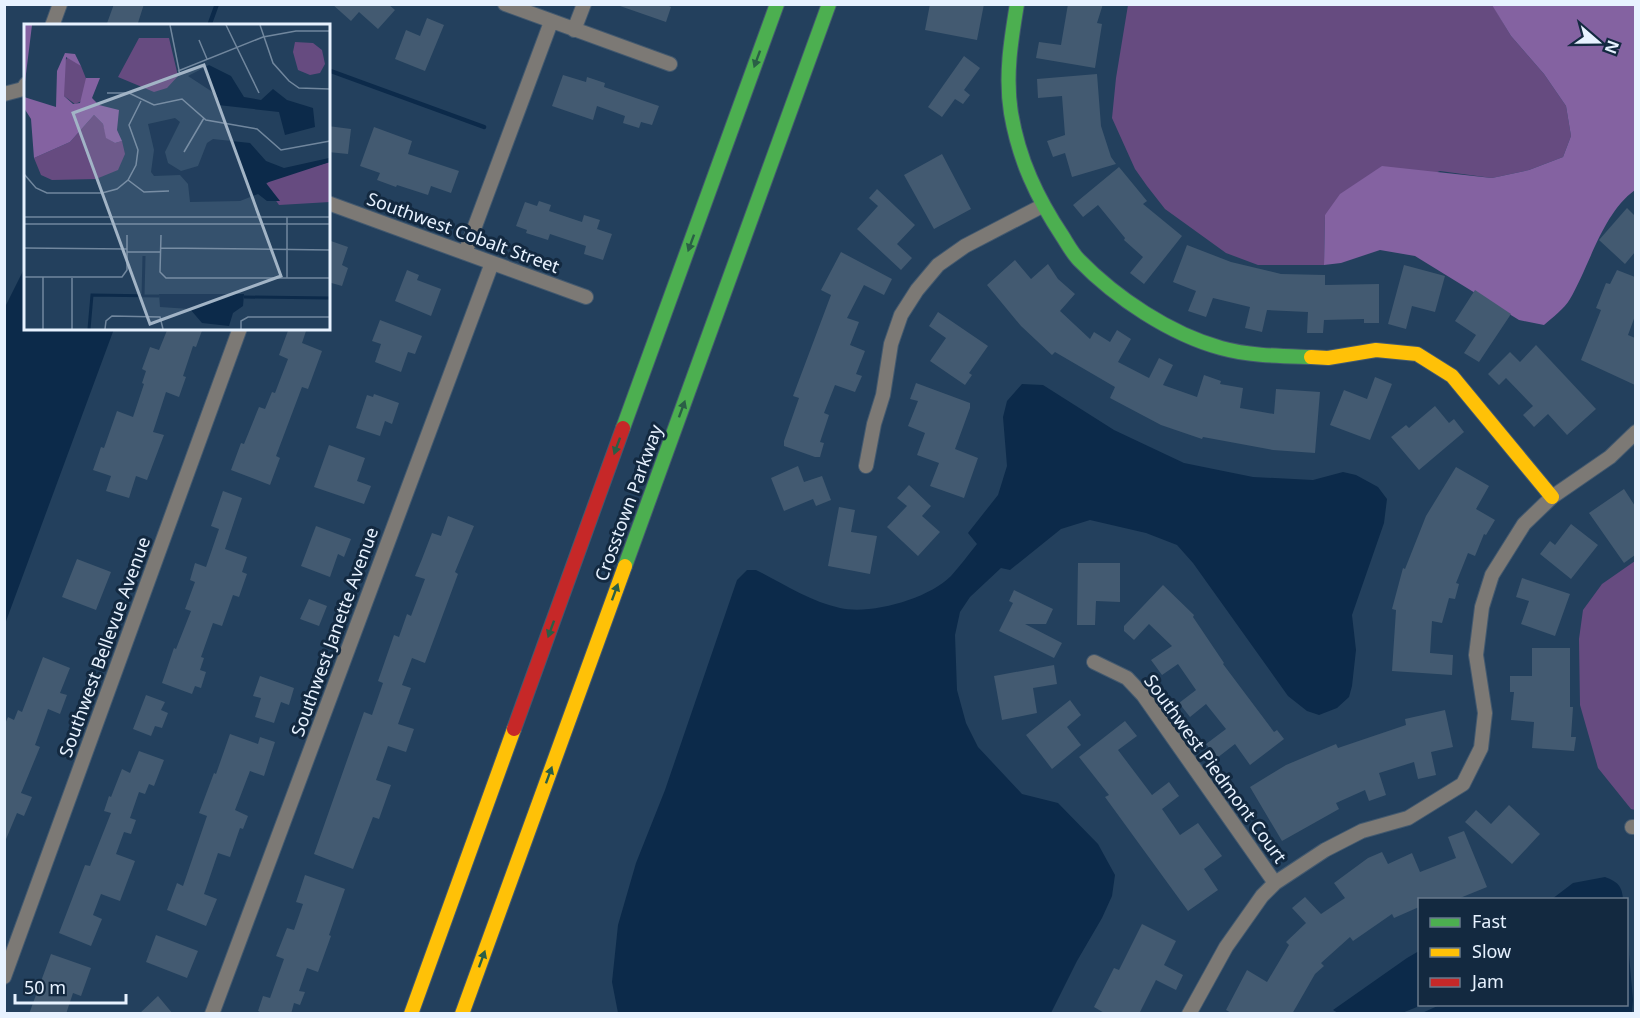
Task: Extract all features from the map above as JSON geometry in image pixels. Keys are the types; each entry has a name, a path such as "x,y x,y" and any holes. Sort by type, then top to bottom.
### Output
{"main road":[{"name":"Crosstown Parkway","path":"411,1014 777,4"},
{"name":"Crosstown Parkway","path":"462,1014 829,4"},
{"path":"1017,4 1009,54 1011,112 1025,167 1042,206 1078,259 1127,301 1169,327 1221,348 1271,356 1328,358 1376,351 1417,354 1452,376 1552,496"}],"street":[{"path":"53,24 60,4"},
{"path":"506,4 670,64"},
{"path":"574,30 584,4"},
{"path":"465,253 551,22"},
{"path":"4,94 24,87"},
{"name":"Southwest Cobalt Street","path":"330,203 586,297"},
{"path":"866,466 874,424 883,395 891,344 901,315 917,290 938,265 965,246 1042,206"},
{"name":"Southwest Janette Avenue","path":"212,1014 492,263"},
{"name":"Southwest Bellevue Avenue","path":"4,977 239,330"},
{"path":"1189,1014 1226,947 1262,896 1275,883 1325,850 1362,831 1408,818 1463,784 1481,748 1485,713 1476,655 1482,608 1492,576 1504,553 1524,524 1552,496 1610,457 1635,432"},
{"name":"Southwest Piedmont Court","path":"1094,662 1127,678 1143,695 1275,883"}],"shaded area":[{"path":"1492,4 1511,36 1544,74 1566,106 1571,136 1563,157 1529,170 1492,178 1440,171 1325,215 1324,265 1258,265 1226,253 1165,209 1135,169 1112,118 1128,5"},
{"path":"1492,5 1635,5 1635,190 1614,212 1605,226 1570,299 1562,310 1544,325 1519,320 1415,256 1380,250 1341,263 1324,265 1325,215 1340,194 1382,166 1492,178 1529,170 1563,157 1571,136 1566,106 1544,74 1511,36"},
{"path":"1635,561 1635,810 1631,809 1598,768 1580,705 1579,639 1583,610 1602,584"}],"water":[{"path":"24,269 24,330 114,330 5,624 5,307"},
{"path":"1022,384 1043,385 1114,430 1184,463 1253,477 1313,480 1343,472 1356,475 1378,487 1387,499 1384,523 1352,615 1356,650 1349,697 1337,708 1319,715 1307,711 1288,696 1193,563 1177,545 1146,533 1090,520 1061,529 1010,570 1001,568 970,597 960,612 955,635 957,690 966,723 978,747 1022,794 1058,803 1098,844 1115,875 1112,896 1102,918 1051,1013 618,1013 612,982 618,925 636,863 665,790 737,580 747,570 756,570 818,601 853,610 898,603 928,592 941,584 951,576 977,544 968,533 998,495 1007,466 1003,417 1007,401"},
{"path":"1605,877 1618,885 1623,898 1553,898 1573,883"},
{"path":"1628,943 1632,1013 1422,1013 1438,1006 1628,1006"},
{"path":"1418,952 1420,1006 1402,1013 1338,1013 1333,1010"}],"building":[{"path":"114,4 144,4 138,24 107,24"},
{"path":"332,4 388,4 395,10 378,29 359,12 351,21"},
{"path":"620,4 665,4 671,7 666,22 620,6"},
{"path":"930,4 984,4 977,40 925,30"},
{"path":"1068,4 1103,4 1097,23 1102,24 1095,68 1036,58 1039,42 1061,45"},
{"path":"427,18 444,25 425,71 395,59 406,30 420,36"},
{"path":"964,56 980,68 964,90 970,95 963,104 955,99 942,117 928,107"},
{"path":"1097,74 1101,126 1111,157 1116,164 1072,177 1065,153 1053,157 1047,141 1065,135 1062,96 1038,98 1037,79"},
{"path":"563,75 586,82 587,77 605,83 604,87 659,106 652,125 641,122 639,128 623,123 625,116 597,106 593,120 552,106"},
{"path":"330,126 351,129 348,154 330,152"},
{"path":"374,127 412,141 408,154 459,171 451,193 431,186 428,195 397,185 396,187 377,180 380,173 360,166"},
{"path":"942,154 971,209 934,229 904,175"},
{"path":"1119,167 1147,201 1143,204 1182,236 1144,284 1130,273 1143,257 1124,240 1125,238 1098,205 1083,217 1073,205"},
{"path":"877,189 915,225 897,244 912,258 901,270 857,229 878,206 869,198"},
{"path":"539,201 551,205 549,211 582,222 584,215 600,220 597,229 612,234 603,260 584,254 586,246 550,234 548,240 526,233 527,230 516,226 525,202 537,206"},
{"path":"1627,208 1635,216 1635,252 1625,264 1599,240"},
{"path":"330,241 348,247 342,265 348,268 342,286 330,283"},
{"path":"1187,245 1231,262 1281,274 1325,275 1325,285 1379,284 1379,323 1364,323 1364,319 1324,320 1323,333 1307,333 1308,312 1267,310 1262,332 1245,328 1250,307 1213,298 1206,317 1188,311 1196,291 1173,282"},
{"path":"841,252 892,279 884,295 864,285 847,318 859,322 850,345 865,351 856,374 862,376 855,392 835,385 824,413 829,415 820,442 824,443 820,457 815,457 784,446 784,441 799,398 793,396 831,295 821,290"},
{"path":"1015,260 1031,279 1048,264 1058,279 1075,294 1060,311 1090,339 1094,332 1110,342 1117,330 1131,339 1118,362 1149,378 1159,358 1173,365 1163,385 1197,397 1204,375 1221,381 1220,384 1243,388 1240,408 1274,414 1276,389 1320,392 1315,453 1273,450 1203,437 1202,439 1161,425 1110,398 1115,387 1055,352 1052,355 1021,326 987,285"},
{"path":"1404,265 1445,276 1435,312 1412,306 1406,329 1388,324"},
{"path":"407,270 419,275 417,280 441,289 431,316 395,301"},
{"path":"1617,270 1635,277 1635,316 1628,335 1635,338 1635,385 1581,360 1601,310 1596,308 1606,283 1610,284"},
{"path":"1475,290 1511,314 1479,362 1464,353 1476,335 1455,321"},
{"path":"938,312 988,346 969,373 972,375 965,385 930,361 946,338 929,326"},
{"path":"380,320 422,336 415,354 408,352 401,372 375,362 381,344 372,341"},
{"path":"167,330 202,330 196,347 193,346 179,397 166,392 153,432 164,435 147,480 136,476 129,498 106,491 111,476 93,470 101,447 104,448 117,411 133,417 144,384 142,383 146,371 142,369 150,347 159,350"},
{"path":"288,330 306,330 302,343 322,351 308,389 302,387 276,456 280,458 270,485 231,470 241,443 244,444 259,407 265,409 272,392 275,393 288,359 279,355"},
{"path":"1536,345 1596,409 1567,435 1548,414 1534,427 1523,415 1533,406 1506,378 1499,385 1488,374 1510,352 1520,362"},
{"path":"1375,377 1392,384 1370,440 1330,425 1344,390 1367,399"},
{"path":"916,383 970,403 955,449 978,458 964,498 930,486 939,463 917,455 925,433 908,426 918,401 910,399"},
{"path":"374,394 399,403 392,424 385,421 380,436 356,428 367,395 373,397"},
{"path":"1435,406 1449,423 1454,419 1464,432 1419,470 1391,437 1406,425 1409,428"},
{"path":"329,445 365,458 357,481 371,486 364,504 314,487"},
{"path":"798,466 804,482 822,476 831,500 816,506 813,499 784,511 771,478"},
{"path":"1456,467 1489,486 1476,509 1495,520 1486,535 1484,534 1475,556 1468,553 1456,583 1459,584 1455,599 1449,598 1442,623 1432,621 1430,653 1453,655 1452,675 1392,671 1396,610 1392,609 1403,568 1405,569 1426,516"},
{"path":"909,485 931,506 922,516 940,532 918,556 887,527 907,506 897,498"},
{"path":"1624,489 1635,506 1635,555 1624,563 1589,513"},
{"path":"223,491 242,498 225,549 247,557 242,572 247,574 239,597 233,595 222,626 213,623 201,657 204,658 200,670 206,672 201,688 195,686 192,694 162,683 174,648 176,649 191,611 185,609 195,582 190,580 195,563 206,567 219,529 211,526"},
{"path":"839,507 855,510 851,532 877,536 870,574 828,566"},
{"path":"448,516 474,526 455,572 458,574 425,663 412,658 402,685 411,688 398,724 414,729 406,752 388,746 376,780 391,785 379,819 373,817 353,869 314,854 364,712 372,715 383,683 378,681 394,635 399,637 407,614 411,616 425,579 415,576 432,533 441,536"},
{"path":"1571,524 1598,545 1571,579 1540,554 1550,541 1555,545"},
{"path":"316,526 351,539 344,557 338,554 330,577 301,566"},
{"path":"77,559 111,572 96,610 62,597"},
{"path":"1078,563 1120,563 1120,602 1096,601 1095,625 1077,625"},
{"path":"1522,578 1570,594 1555,636 1521,624 1529,601 1516,597"},
{"path":"1163,585 1194,615 1193,617 1223,664 1274,732 1277,730 1284,739 1250,765 1235,744 1217,758 1206,744 1226,729 1206,704 1190,717 1179,703 1196,690 1178,664 1162,675 1151,660 1172,646 1149,624 1134,640 1124,631 1124,626"},
{"path":"1014,590 1053,609 1046,624 1025,624 1062,643 1054,658 999,631 1013,603 1009,601"},
{"path":"309,599 327,606 319,626 300,619"},
{"path":"1532,648 1570,648 1570,707 1573,707 1571,737 1576,737 1574,751 1532,748 1534,722 1511,720 1514,692 1510,692 1510,676 1532,676"},
{"path":"43,657 70,668 60,693 67,695 60,714 48,709 35,745 40,747 21,793 32,797 24,816 17,813 4,844 4,726 8,717 14,720 18,710 22,712"},
{"path":"1054,665 1057,684 1033,688 1037,713 1002,720 994,676"},
{"path":"260,676 294,688 289,705 281,702 274,723 255,717 261,698 253,696"},
{"path":"146,695 165,702 161,710 168,713 162,728 155,726 151,736 133,729"},
{"path":"1070,700 1081,715 1067,727 1081,745 1052,769 1026,735"},
{"path":"1445,710 1453,747 1431,752 1436,775 1418,779 1414,762 1379,773 1386,795 1369,801 1365,790 1336,803 1339,809 1282,841 1250,787 1286,765 1336,744 1338,748 1406,725 1405,719"},
{"path":"1125,721 1137,736 1118,750 1152,795 1169,782 1179,796 1162,809 1180,835 1198,823 1222,856 1204,869 1218,890 1188,911 1105,797 1109,795 1079,757"},
{"path":"230,734 258,744 260,737 275,742 264,776 250,771 235,810 248,816 243,829 240,828 230,857 218,853 204,894 217,899 206,926 167,910 177,883 183,886 207,816 199,813"},
{"path":"139,751 164,760 154,786 149,784 145,794 139,792 130,818 136,820 131,834 124,832 116,854 135,861 120,901 101,894 93,915 102,919 91,946 59,933 85,865 90,866 111,813 104,811 109,796 111,797 122,769 130,773"},
{"path":"1509,805 1540,834 1512,864 1465,822 1476,810 1491,824"},
{"path":"1464,831 1487,887 1460,898 1418,898 1418,907 1394,918 1392,914 1353,941 1350,937 1321,963 1324,966 1315,974 1292,1014 1233,1014 1226,1010 1247,970 1267,982 1289,945 1286,942 1306,923 1292,908 1305,897 1321,914 1345,898 1334,883 1368,858 1382,852 1388,864 1412,853 1420,872 1456,858 1448,837"},
{"path":"305,875 345,889 318,972 307,968 299,991 305,992 300,1005 294,1003 291,1014 264,1014 258,1011 263,996 270,998 284,959 276,956 287,928 294,930 303,904 296,902"},
{"path":"1142,924 1176,941 1164,965 1183,975 1176,990 1156,980 1139,1014 1106,1014 1094,1007 1114,968 1119,970"},
{"path":"156,935 198,951 187,978 146,962"},
{"path":"51,954 91,968 81,996 73,993 66,1014 29,1014"},
{"path":"158,996 173,1014 139,1014"}],"waterway":[{"path":"210,24 217,4"},
{"path":"330,71 484,127"}],"traffic: fast":[{"path":"623,428 777,4"},
{"path":"625,566 829,4"},
{"path":"1017,4 1009,72 1009,99 1014,130 1024,163 1037,193 1077,258 1127,301 1182,334 1243,353 1311,357"}],"traffic: slow":[{"path":"1311,357 1328,358 1376,350 1417,354 1452,376 1552,497"},
{"path":"462,1014 625,566"},
{"path":"411,1014 514,729"}],"traffic: jam":[{"path":"514,729 623,428"}]}
